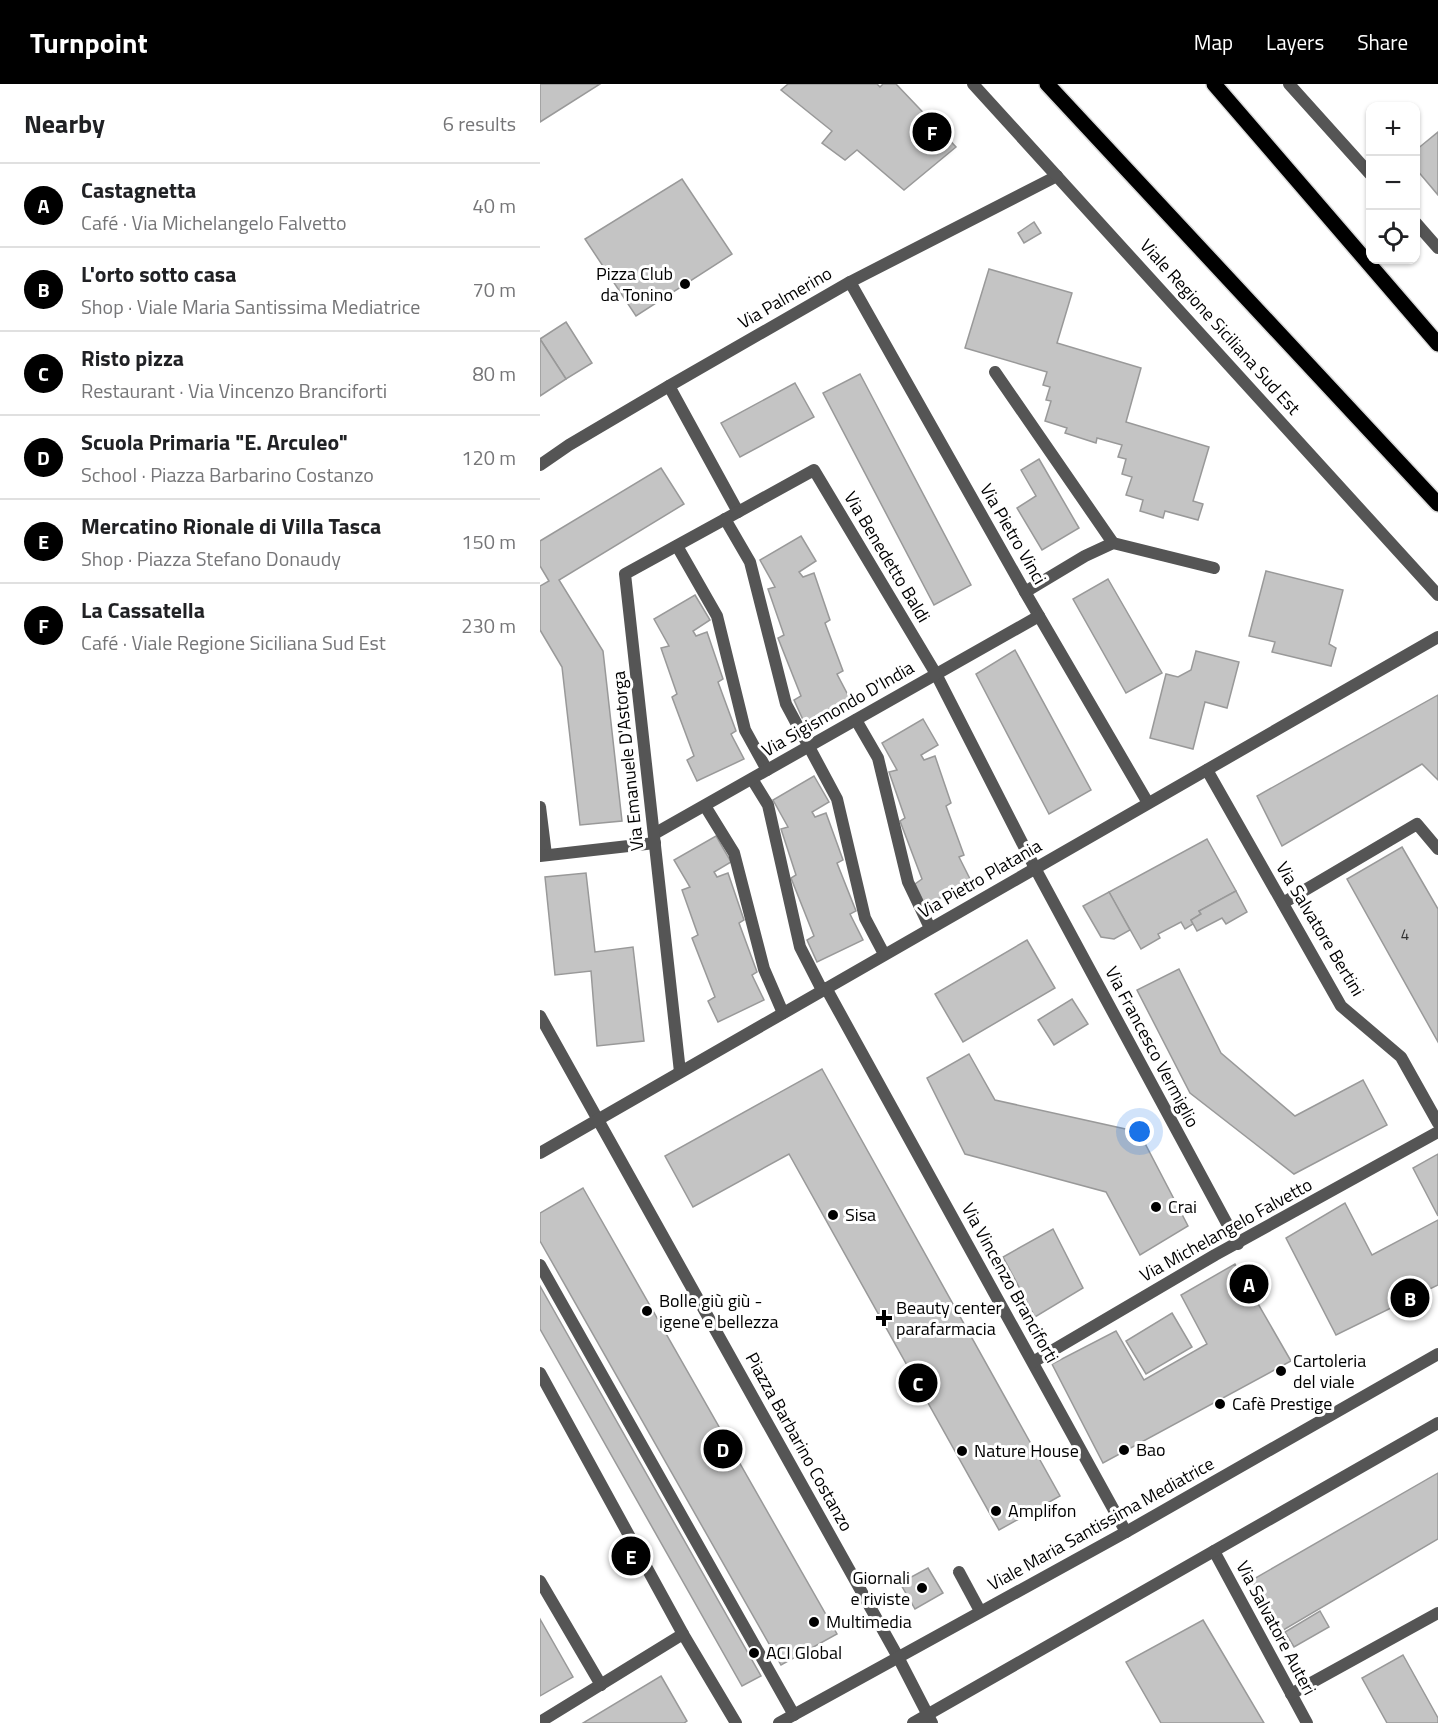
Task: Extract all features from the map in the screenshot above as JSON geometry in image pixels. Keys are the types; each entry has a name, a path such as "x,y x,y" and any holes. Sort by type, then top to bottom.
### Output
{"main road":[{"name":"Viale Regione Siciliana Sud Est","path":"1047,84 1438,504"},
{"path":"1214,84 1438,344"}],"street":[{"name":"Viale Regione Siciliana Sud Est","path":"973,84 1438,595"},
{"path":"1289,84 1366,169"},
{"name":"Via Palmerino","path":"540,465 569,445 850,282 1057,176"},
{"path":"1420,228 1438,248"},
{"name":"Via Pietro Vinci","path":"850,282 1025,592 1148,803"},
{"path":"995,372 1113,543"},
{"path":"669,386 738,512"},
{"name":"Via Benedetto Baldi","path":"738,512 814,470 936,674 1035,868"},
{"name":"Via Emanuele D'Astorga","path":"680,1072 625,574 738,512"},
{"path":"725,519 750,562 786,704 807,747 837,799 864,918 884,954"},
{"path":"1025,592 1085,556 1113,543 1214,568"},
{"path":"676,546 717,616 745,730 767,771"},
{"name":"Via Sigismondo D'India","path":"543,855 655,838 807,747 1039,616"},
{"name":"Via Pietro Platania","path":"540,1153 1438,637"},
{"path":"856,720 878,758 908,882 930,928"},
{"name":"Via Salvatore Bertini","path":"1207,770 1341,1006 1401,1057 1438,1123"},
{"name":"Via Vincenzo Branciforti","path":"752,779 768,806 800,947 1126,1532"},
{"path":"705,806 734,854 764,969 783,1013"},
{"path":"540,807 543,855"},
{"path":"1283,903 1417,824 1438,849"},
{"name":"Via Francesco Vermiglio","path":"1035,868 1238,1244"},
{"name":"Piazza Barbarino Costanzo","path":"540,1016 898,1657 930,1719"},
{"name":"Via Michelangelo Falvetto","path":"1033,1362 1215,1255 1438,1132"},
{"path":"540,1265 794,1715"},
{"name":"Viale Maria Santissima Mediatrice","path":"779,1723 1126,1532 1438,1354"},
{"path":"540,1373 683,1634 736,1723"},
{"path":"913,1723 930,1719 1214,1551 1438,1423"},
{"name":"Via Salvatore Auteri","path":"1214,1551 1306,1723"},
{"path":"959,1572 980,1611"},
{"path":"540,1581 601,1684"},
{"path":"1291,1694 1437,1614"},
{"path":"540,1722 683,1634"}],"building":[{"path":"540,84 600,84 540,122"},
{"path":"788,84 877,84 880,87 883,84 896,84 956,147 904,190 857,150 845,160 822,143 832,131 781,90"},
{"path":"1438,132 1438,195 1420,174 1420,147"},
{"path":"682,179 732,254 636,316 585,239"},
{"path":"1034,222 1041,233 1024,243 1018,233"},
{"path":"989,269 1072,293 1057,343 1141,368 1126,422 1209,447 1193,501 1203,504 1198,520 1165,511 1163,518 1140,511 1143,500 1126,495 1132,477 1122,474 1126,459 1118,457 1122,445 1097,438 1096,443 1065,433 1067,428 1045,421 1051,401 1046,400 1050,387 1043,385 1047,372 965,348"},
{"path":"566,322 592,363 566,379 540,339"},
{"path":"540,339 566,379 540,396"},
{"path":"860,374 971,585 934,605 823,393"},
{"path":"795,383 814,417 740,457 721,423"},
{"path":"1039,459 1079,528 1042,550 1017,508 1036,496 1021,470"},
{"path":"661,468 684,504 559,580 603,651 622,821 580,825 562,667 540,630 540,586 549,581 540,566 540,541"},
{"path":"801,536 816,561 799,572 803,577 814,573 830,620 825,623 843,671 837,674 850,699 804,722 794,700 801,696 778,638 784,635 768,589 775,587 760,560"},
{"path":"1266,571 1343,590 1329,644 1336,648 1331,666 1272,652 1275,642 1249,636"},
{"path":"1108,579 1162,673 1126,693 1073,599"},
{"path":"695,595 710,620 693,631 696,636 707,632 723,679 718,682 736,731 731,734 744,759 697,781 687,760 694,756 672,697 677,694 661,648 669,646 654,619"},
{"path":"1015,650 1091,790 1049,814 976,674"},
{"path":"1196,651 1239,662 1227,708 1205,702 1193,749 1150,738 1166,674 1178,677 1191,670"},
{"path":"1438,695 1438,780 1422,764 1282,846 1257,796"},
{"path":"923,719 938,745 921,755 924,760 935,756 951,803 946,806 964,855 959,857 972,883 925,905 915,884 922,879 900,821 905,818 889,772 897,770 882,743"},
{"path":"814,776 829,802 812,812 815,817 826,813 843,860 837,863 856,911 850,914 863,940 817,962 807,940 814,936 791,878 796,875 781,829 788,827 773,800"},
{"path":"716,836 731,862 714,872 717,877 728,873 744,920 739,923 757,972 752,975 764,1000 718,1022 708,1001 715,997 692,938 698,935 682,890 690,887 674,860"},
{"path":"1207,839 1236,891 1199,911 1201,914 1191,920 1193,924 1185,929 1181,922 1158,934 1160,938 1141,949 1109,892"},
{"path":"1402,847 1438,909 1438,1042 1347,879"},
{"path":"586,873 595,952 633,947 644,1041 597,1046 591,971 555,975 545,877"},
{"path":"1236,891 1247,912 1226,924 1222,918 1197,931 1191,920 1201,914 1199,911"},
{"path":"1109,892 1130,930 1114,939 1101,937 1083,906"},
{"path":"1027,940 1055,988 963,1042 935,994"},
{"path":"1179,969 1221,1053 1295,1116 1363,1080 1387,1125 1294,1174 1190,1093 1137,990"},
{"path":"1072,999 1088,1024 1054,1045 1038,1020"},
{"path":"969,1054 995,1100 1139,1132 1188,1226 1140,1255 1106,1192 965,1154 927,1078"},
{"path":"822,1069 1060,1496 999,1530 789,1154 693,1207 665,1156"},
{"path":"1438,1154 1438,1216 1413,1168"},
{"path":"583,1188 837,1634 781,1665 540,1241 540,1213"},
{"path":"1345,1203 1372,1255 1438,1220 1438,1285 1336,1335 1286,1238"},
{"path":"1053,1229 1083,1288 1035,1317 1003,1257"},
{"path":"1235,1264 1291,1361 1103,1463 1052,1364 1116,1331 1144,1380 1207,1344 1181,1295"},
{"path":"540,1286 761,1676 742,1686 540,1329"},
{"path":"1172,1313 1192,1347 1146,1374 1126,1341"},
{"path":"1438,1473 1438,1539 1280,1632 1252,1580"},
{"name":"Giornali e riviste","path":"928,1568 943,1593 915,1609 900,1583"},
{"path":"1320,1611 1329,1627 1294,1647 1285,1632"},
{"path":"540,1619 573,1677 540,1696"},
{"path":"1203,1620 1264,1723 1161,1723 1126,1662"},
{"path":"1403,1655 1438,1718 1438,1723 1387,1723 1362,1678"},
{"path":"661,1676 687,1721 684,1723 583,1723"}],"place":[{"name":"La Cassatella","path":"932,132"},
{"name":"Pizza Club da Tonino","path":"685,284"},
{"name":"Crai","path":"1156,1207"},
{"name":"Sisa","path":"833,1215"},
{"name":"Castagnetta","path":"1249,1284"},
{"name":"L'orto sotto casa","path":"1410,1298"},
{"name":"Bolle giù giù - igene e bellezza","path":"647,1311"},
{"name":"Beauty center parafarmacia","path":"884,1318"},
{"name":"Cartoleria del viale","path":"1281,1371"},
{"name":"Risto pizza","path":"918,1383"},
{"name":"Cafè Prestige","path":"1220,1404"},
{"name":"Scuola Primaria \"E. Arculeo\"","path":"723,1449"},
{"name":"Bao","path":"1124,1450"},
{"name":"Nature House","path":"962,1451"},
{"name":"Amplifon","path":"996,1511"},
{"name":"Mercatino Rionale di Villa Tasca","path":"631,1556"},
{"name":"Giornali e riviste","path":"922,1588"},
{"name":"Multimedia","path":"814,1622"},
{"name":"ACI Global","path":"754,1653"}]}
